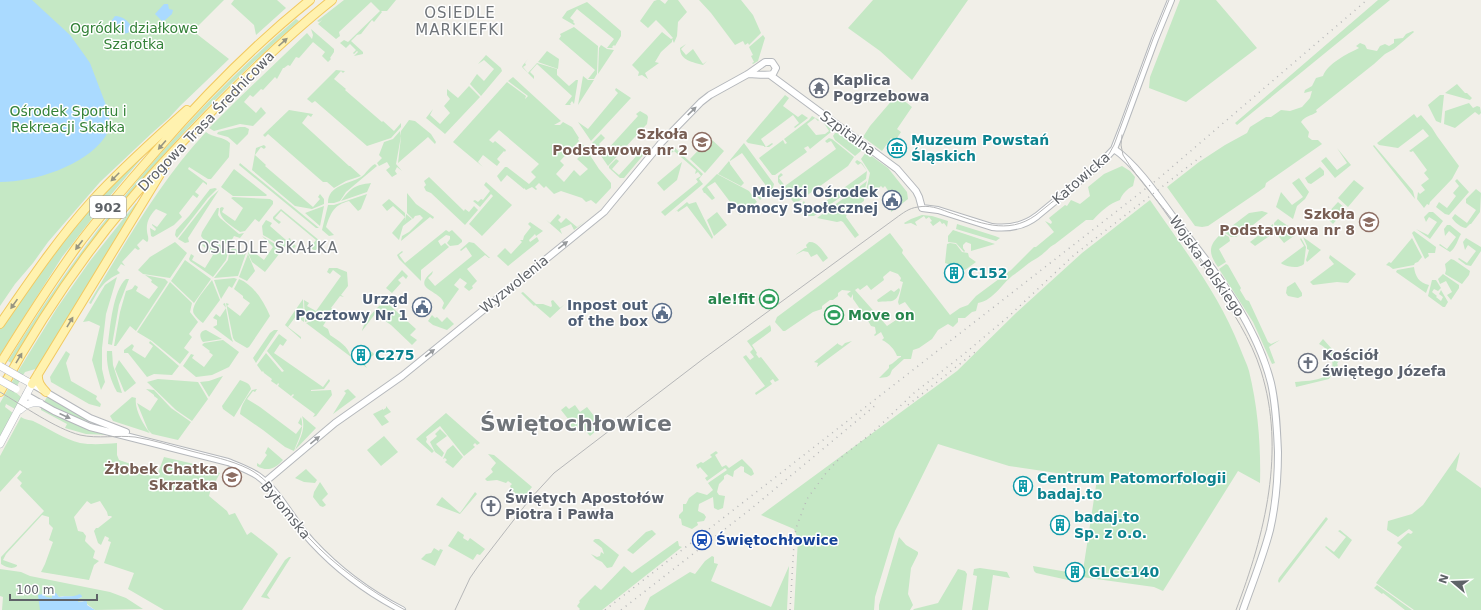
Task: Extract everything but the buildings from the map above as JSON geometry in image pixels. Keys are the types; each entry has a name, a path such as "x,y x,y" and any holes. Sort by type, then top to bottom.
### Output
{"main road":[{"name":"Drogowa Trasa Średnicowa","path":"0,365 33,310 76,248 116,196 175,129 236,65 278,26 310,0"},
{"name":"Drogowa Trasa Średnicowa","path":"0,392 44,317 87,255 127,204 176,149 254,68 332,0"},
{"path":"0,323 58,242 90,203 114,178 236,65"},
{"path":"0,444 32,384 176,149"},
{"name":"Bytomska","path":"0,365 32,384"},
{"path":"38,374 40,387 46,392"},
{"name":"Bytomska","path":"0,380 26,395"},
{"path":"17,413 29,403 40,403"}],"street":[{"name":"Katowicka","path":"922,208 938,210 992,227 1005,228 1017,226 1037,216 1099,166 1114,149 1171,0"},
{"path":"765,62 772,62 776,68 776,71 768,75 762,68 763,65 765,62"},
{"name":"Wyzwolenia","path":"265,482 335,423 402,376 598,217 661,143 710,95 748,74 755,68 763,65"},
{"name":"Szpitalna","path":"776,71 781,83"},
{"name":"Wyzwolenia","path":"748,74 768,75"},
{"name":"Szpitalna","path":"768,75 897,169 920,197 922,208"},
{"name":"Wojska Polskiego","path":"1114,149 1129,161 1192,241 1215,273 1249,328 1264,362 1270,382 1276,410 1278,436 1276,493 1266,542 1243,610"},
{"name":"Bytomska","path":"32,384 98,421 154,442"},
{"name":"Bytomska","path":"26,395 65,416 90,426 154,442 238,466 255,474 265,482 278,497 304,533 322,552 366,588 402,610"},
{"path":"90,426 98,421"}],"green space":[{"name":"Ośrodek Sportu i Rekreacji Skałka","path":"0,0 224,0 193,31 229,59 169,118 100,182 48,242 0,306"},
{"path":"234,0 277,0 286,8 256,35 254,25 231,4"},
{"path":"344,0 396,0 387,11 381,11 382,12 374,22 372,20 361,34 357,35 351,41 363,52 363,54 354,56 358,52 353,53 356,50 350,44 346,48 340,43 344,40 348,42 380,11 371,2 339,32 340,36 336,39 318,24 322,20 319,22 317,21"},
{"path":"660,0 665,4 668,0 678,0 687,12 678,22 677,36 674,43 672,39 672,42 661,52 655,62 659,63 645,73 648,79 642,75 638,76 639,72 632,65 662,32 671,39 673,38 656,20 648,28 640,21 654,1"},
{"path":"699,0 741,0 753,15 761,33 749,45 748,43 745,45 743,41 735,45 711,13"},
{"path":"873,0 968,0 912,80 880,51 848,28"},
{"path":"1180,0 1216,0 1257,48 1186,102 1149,88 1150,77"},
{"path":"1378,0 1390,0 1237,125 1235,123"},
{"path":"587,2 621,31 621,36 615,46 614,45 612,47 613,48 607,48 614,39 577,9 570,18 574,21 574,25 562,18 567,11"},
{"path":"296,19 299,21 217,98 141,181 72,269 11,363 8,361 70,267 139,179 214,96"},
{"path":"574,27 598,46 597,74 594,79 588,79 595,70 559,39 561,36 560,34"},
{"path":"311,29 334,49 334,52 330,58 331,59 328,62 322,56 325,52 313,42 299,58 296,57 290,66 288,65 283,68 277,79 275,77 263,90 261,89 253,97 250,95 244,102 256,113 261,107 266,113 253,126 240,124 214,131 209,128 307,33 312,39 313,35"},
{"path":"1413,31 1414,32 1394,49 1385,54 1316,110 1317,112 1306,117 1301,122 1309,132 1308,137 1312,140 1318,140 1322,144 1266,183 1265,187 1208,226 1195,226 1167,187 1199,162 1247,133 1250,127 1266,117 1271,117 1281,110 1290,111 1302,107 1310,98 1312,91 1304,93 1305,90 1312,86 1316,78 1323,76 1325,71 1333,63 1359,48 1356,46 1360,43 1365,45 1367,49 1377,51 1380,46 1385,44 1389,46 1394,43 1394,39 1403,38 1406,34"},
{"path":"763,35 765,38 758,61 753,64 752,63 754,62 751,56 753,55 749,47"},
{"path":"686,44 681,49 686,55 693,49 703,64 707,61 703,65 691,62 682,56 680,48"},
{"path":"601,45 607,49 614,50 598,74 599,48"},
{"path":"547,51 559,59 558,69 538,62"},
{"path":"486,55 501,68 502,71 481,96 470,84 477,74 484,81 494,69 484,60 478,64"},
{"path":"528,59 525,63 526,65 523,67 528,73 522,67 523,65"},
{"path":"537,63 557,69 557,75 569,86 578,80 574,104 572,101 570,104 571,105 565,105 572,96 537,64 530,72 534,76 534,79 528,73"},
{"path":"336,70 345,71 343,73 341,71 334,79 382,122 383,121 394,131 401,123 401,127 391,138 367,146 315,101 312,103 307,99"},
{"path":"583,76 588,80 594,80 578,105"},
{"path":"513,77 561,121 554,125 560,125 563,122 572,127 579,138 579,141 560,161 564,165 556,174 564,182 574,170 580,176 588,169 577,159 580,156 579,147 582,143 599,169 611,183 611,188 596,204 591,200 586,202 582,198 561,191 554,194 546,186 544,188 539,183 535,187 537,189 536,190 532,187 526,190 507,175 501,182 497,176 505,167 507,167 529,184 536,177 531,172 539,164 499,130 489,140 493,143 495,141 506,150 497,159 500,162 497,166 483,155 478,162 483,167 453,142 507,82 526,96 525,99 528,96 508,81"},
{"path":"1457,84 1472,98 1470,100 1445,93"},
{"path":"469,86 480,97 445,134 426,118 433,109 430,115 440,124 450,113 444,106 450,99 447,95 447,89 458,98"},
{"path":"616,88 631,98 591,141 578,122 588,129 618,93 615,90"},
{"path":"785,95 789,98 783,106 798,117 802,114 808,118 795,128 794,127 799,123 793,115 761,139 766,146 748,143 746,141"},
{"path":"897,95 912,107 897,129 901,132 895,141 891,138 882,151 863,137 870,126"},
{"path":"1440,95 1444,95 1441,123 1436,121 1428,105"},
{"path":"1469,103 1473,108 1477,106 1480,107 1481,113 1479,115 1475,112 1455,128 1444,124 1445,111"},
{"path":"289,110 313,114 311,117 308,115 302,123 361,176 346,181 334,188 327,182 323,182 268,134 265,137 263,135"},
{"path":"640,111 647,115 647,124 608,166 592,143 601,134 605,138 599,144 606,151 638,116 636,114"},
{"path":"1414,114 1417,118 1421,115 1459,166 1452,179 1430,202 1429,205 1427,204 1424,208 1417,199 1418,192 1420,194 1425,190 1421,185 1429,179 1424,173 1427,170 1413,151 1409,151 1429,136 1423,129 1398,148 1379,145 1377,143"},
{"path":"812,116 819,120 818,121 815,118 807,124 816,135 825,134 829,131 824,123 832,130 831,132 810,149 808,146 804,148 807,152 775,175 772,175 759,158 783,140 785,144 787,143 784,139"},
{"path":"409,120 415,121 431,134 436,142 435,144 428,137 398,163 401,131"},
{"path":"240,127 249,129 248,134 237,145 228,137 217,134 218,132"},
{"path":"400,131 401,136 396,164 402,171 397,167 395,171 397,174 392,177 386,170 390,167 387,162 379,166 377,163 382,158 379,155 384,142 393,139"},
{"path":"206,132 230,143 229,157 211,179 208,179 189,167 188,169 207,183 207,185 203,182 195,192 199,195 197,198 193,195 179,213 182,217 174,225 153,237 151,236 150,228 155,231 156,229 152,224 157,227 167,214 156,209 150,216 148,222 148,241 147,242 143,239 137,245 140,249 138,250 135,248 122,262 125,266 121,264 117,270 120,273 105,283 91,304 89,303 133,230 160,189"},
{"path":"835,133 862,150 855,156 835,140 833,136"},
{"path":"710,138 724,151 705,173 690,159"},
{"path":"829,138 854,157 848,166 795,204 778,182 778,176 781,173 783,175 779,178 785,186 836,149 831,141 827,143 825,141"},
{"path":"744,143 774,184 772,191 760,200 753,192 755,190 758,193 767,187 742,153 730,161"},
{"path":"264,145 266,147 264,149 261,147 255,155 266,165 265,166 313,207 320,199 318,197 320,194 324,199 324,204 312,209 295,206 252,170 256,148"},
{"path":"1374,145 1413,191 1415,199 1373,146"},
{"path":"668,148 670,150 675,148 703,174 699,179 703,184 665,216 661,212 698,182 696,179 701,176 698,172 695,174 696,170 674,151 669,155 665,150"},
{"path":"1337,148 1351,165 1335,178 1321,161 1326,157 1337,170 1347,163"},
{"path":"147,150 147,152 109,197 62,257 0,355 0,329 34,281 87,212 139,156"},
{"path":"642,150 645,153 624,178 620,178 609,168 609,166 616,159 619,161 612,169 619,175"},
{"path":"866,152 888,168 907,192 908,199 891,212 891,209 898,204 892,196 892,192 889,192 885,186 883,188 881,186 876,190 866,191 870,173 861,159"},
{"path":"857,160 862,163 867,171 861,163 858,165 855,162"},
{"path":"729,161 744,183 741,186 718,174"},
{"path":"682,162 677,180 664,191 657,183"},
{"path":"240,163 319,228 316,228 239,165"},
{"path":"375,164 377,166 346,192 340,201 328,203 331,192 340,186 361,177"},
{"path":"1122,166 1130,171 1135,177 1133,186 1125,192 1120,200 1105,208 1093,220 1086,220 1039,257 1010,277 994,295 978,303 976,311 972,312 965,318 958,318 958,322 953,327 948,324 938,330 932,339 919,348 913,350 911,359 904,359 887,377 879,378 889,368 889,365 901,356 897,356 895,351 882,340 884,338 881,332 875,336 874,335 876,333 875,327 871,326 853,299 853,294 851,298 847,294 851,291 842,290 833,300 830,300 822,306 822,309 813,312 785,331 783,331 775,322 777,317 890,233 903,250 902,253 950,315 960,308 968,305 976,296 1011,270 1034,247 1054,232 1045,221 1051,224 1052,222 1049,218 1065,205 1067,206 1071,200 1080,204 1090,196 1088,187 1104,174","holes":["890,271 898,274 901,278 900,281 903,282 898,302 899,305 905,302 914,314 908,318 905,314 887,326 855,290 858,288 860,290 867,285 871,290 884,280 883,277"]},
{"path":"1320,167 1324,171 1324,175 1311,184 1308,183 1305,178"},
{"path":"234,169 267,195 233,196 221,187"},
{"path":"867,171 866,179 814,216 804,216 798,207 804,201 805,203 801,206 807,215"},
{"path":"717,174 749,191 757,202 740,215 715,182 707,187 715,198 712,200 704,193 702,189"},
{"path":"429,177 464,211 465,209 469,212 474,206 478,210 465,225 431,193 426,191 424,181"},
{"path":"1299,178 1309,192 1305,199 1297,206 1293,219 1276,207 1281,192 1292,205 1303,197 1292,183"},
{"path":"1457,179 1469,192 1449,215 1445,214 1436,207 1439,202 1447,208 1456,196 1453,193 1459,186 1455,181"},
{"path":"1354,180 1364,188 1348,207 1338,198"},
{"path":"867,181 864,192 864,201 847,213 846,217 859,235 855,238 843,222 817,218"},
{"path":"486,182 512,205 482,236 469,224 493,196 491,194 480,207 473,201 475,200 478,202 481,199 483,200 490,191 484,185"},
{"path":"371,183 367,192 341,201 354,188"},
{"path":"210,189 217,189 208,198 177,238 175,235 176,230"},
{"path":"1476,189 1481,193 1480,212 1471,224 1464,228 1452,218 1455,214 1467,223 1476,210 1466,203 1466,199"},
{"path":"219,190 188,238 189,242 185,243 178,239 211,197"},
{"path":"407,193 416,204 434,217 433,219 430,217 401,241 402,236 409,232 423,218 420,215 415,216 413,219 407,213"},
{"path":"367,194 361,209 358,211 349,201 336,207 326,227 334,235 329,236 322,230 328,205 334,205"},
{"path":"231,198 270,199 273,201 273,204 259,222 255,219 245,231 240,232 223,219 220,212 220,208 224,208 222,212 235,221 243,208"},
{"path":"389,199 405,213 405,217 393,206 387,211 382,205"},
{"path":"1150,200 1200,272 1222,309 1249,371 1255,399 1258,427 1260,483 1238,471 1163,591 1154,587 1082,577 1097,479 1009,466 938,444 895,531 875,597 874,610 794,610 798,539 794,529 761,515 957,371 1016,313 1082,253"},
{"path":"687,202 689,204 696,202 713,237 712,239 687,206 678,212 677,210"},
{"path":"1338,202 1346,209 1333,224 1325,216"},
{"path":"136,203 137,205 39,368 25,372 14,391 21,397 15,409 6,404 5,407 13,413 0,437 0,403 20,368 57,308 90,261"},
{"path":"324,206 320,226 305,213"},
{"path":"217,208 219,208 218,215 220,218 239,234 244,233 240,238 234,236 229,245 220,241 214,245 202,243 204,240 201,236 202,232"},
{"path":"281,209 320,241 321,244 315,251 310,247 316,240 281,211 275,218 281,222 279,224 273,219 273,217"},
{"path":"1262,211 1268,213 1236,237 1231,237 1224,232 1249,213"},
{"path":"717,212 727,225 714,236 707,220"},
{"path":"1429,212 1433,212 1443,221 1430,239 1416,229 1428,235 1437,222 1429,217 1426,222 1424,217"},
{"path":"406,214 412,219 403,226 399,240 392,233 405,217 405,221"},
{"path":"558,214 561,217 558,220 561,223 566,218 577,227 585,221 574,230 571,224 560,229 562,234 546,220 550,223"},
{"path":"922,215 932,216 948,221 947,227 940,221 933,226 929,217 926,219 924,216 915,222 917,226 911,223 904,223"},
{"path":"1278,219 1298,233 1284,243 1275,232 1274,223"},
{"path":"266,220 272,223 270,226 286,240 290,238 296,246 293,249 286,245 285,247 282,246 263,235 262,226"},
{"path":"530,222 543,231 536,236 535,234 529,240 530,242 537,237 539,241 508,266 497,256 505,248 511,254 522,242 520,240 523,240 524,236 531,227 528,224"},
{"path":"957,224 1000,238 996,241 956,229"},
{"path":"1273,224 1274,233 1255,246 1250,242"},
{"path":"1447,225 1450,225 1461,234 1450,252 1439,245 1440,244 1447,249 1456,237 1449,231 1445,236 1444,229"},
{"path":"446,230 449,232 452,230 462,240 462,242 458,245 450,246 447,243 450,236 446,235 438,241 441,246 445,243 449,247 421,270 421,281 399,259 397,255 402,251 403,252 399,255 405,263"},
{"path":"953,230 995,244 971,251 971,244 966,242 963,245 964,252 956,243 948,242 948,236"},
{"path":"1414,231 1436,247 1435,253 1428,253 1429,256 1425,259 1412,233"},
{"path":"1222,233 1229,237 1230,241 1219,249 1226,262 1218,267 1212,257 1211,249 1214,241"},
{"path":"262,236 283,249 265,272 252,262 248,253 251,250 264,260 273,247"},
{"path":"1303,237 1321,250 1307,262 1306,260 1309,250 1307,249"},
{"path":"1301,238 1306,247 1304,264 1299,267 1293,267 1282,264 1281,263 1304,246 1300,239"},
{"path":"1412,238 1422,257 1418,262 1414,265 1393,269 1386,265 1389,262 1391,263"},
{"path":"1466,238 1481,247 1481,251 1471,266 1466,265 1458,259 1459,258 1467,263 1476,251 1468,245 1465,250 1463,242"},
{"path":"175,242 187,253 170,278 143,274 138,270 150,257"},
{"path":"469,242 474,243 490,258 485,255 467,269 477,281 472,286 473,288 469,291 464,287 467,283 460,278 454,285 459,289 444,310 442,308 444,303 441,298 428,289 424,282 433,271 428,278 435,286 472,256 466,247 461,251 460,250"},
{"path":"809,242 815,243 828,258 823,262 817,254 811,257 808,252 803,251 795,255 807,248 806,245"},
{"path":"218,243 227,250 228,253 226,260 213,277 189,259 191,254 194,256 192,260 205,268 213,255 201,244 214,247"},
{"path":"947,244 956,244 962,252 968,253 969,257 976,262 965,270 957,264 951,265 945,263"},
{"path":"233,247 244,255 246,252 238,276 214,278 228,260 229,253"},
{"path":"248,254 255,271 247,281 239,277"},
{"path":"1330,255 1356,274 1348,283 1337,282 1313,285 1310,282 1334,264 1329,258"},
{"path":"1451,259 1470,271 1469,275 1462,284 1445,274 1445,264"},
{"path":"185,260 211,279 194,303 171,281"},
{"path":"1226,264 1241,288 1240,290 1246,300 1249,301 1268,342 1271,344 1280,340 1269,347 1275,363 1272,364 1253,322 1219,269"},
{"path":"1414,267 1418,279 1429,285 1426,293 1396,272 1397,270"},
{"path":"329,268 337,268 347,272 348,286 341,295 344,297 340,296 331,308 335,311 333,313 330,311 327,314 329,317 313,319 305,322 304,300 309,303 307,306 316,311 341,276 333,270 330,274 327,272"},
{"path":"402,270 408,276 406,279 403,276 398,280 401,283 392,293 386,288"},
{"path":"1443,274 1459,285 1459,288 1451,300 1447,295 1452,292 1446,281 1440,284 1438,279"},
{"path":"145,275 165,279 168,282 136,331 130,326 116,346 114,346 120,312 126,291 132,289 135,285 138,287 136,291 149,299 158,287"},
{"path":"117,277 106,314 102,348 102,369 105,382 101,390 92,360 100,326 89,321 83,322 105,285"},
{"path":"126,279 129,279 119,305 112,345 108,344 115,300 122,284"},
{"path":"237,279 232,288 229,286 221,299 214,280"},
{"path":"239,279 254,290 262,300 270,316 247,348 235,341 233,338 226,303 229,304 227,306 240,316 250,303 234,289"},
{"path":"212,280 220,300 203,323 193,311 196,302"},
{"path":"1432,280 1436,280 1441,288 1438,291 1434,289 1432,292 1441,301 1443,297 1439,294 1441,290 1448,302 1445,307 1428,296"},
{"path":"170,282 192,303 190,312 198,322 189,334 192,337 184,348 189,352 180,364 152,341 137,332"},
{"path":"1295,282 1302,293 1302,296 1298,298 1288,296 1286,293 1287,287"},
{"path":"899,288 900,290 897,298 894,300 878,302 877,300 891,290 894,292"},
{"path":"523,292 536,304 543,304 551,307 551,301 553,300 560,308 565,304 550,318 535,305 534,306 521,293"},
{"path":"303,299 304,322 296,316 288,327 301,337 301,339 285,325"},
{"path":"385,301 416,329 410,335 417,340 412,345 391,325 375,314 362,331 371,314"},
{"path":"226,308 233,342 213,327 217,325 217,320 213,318 216,314 220,317"},
{"path":"432,315 435,318 437,317 442,322 447,317 454,324 447,330 433,325 428,321"},
{"path":"328,318 323,326 328,329 330,335 345,347 350,353 351,357 306,323"},
{"path":"770,325 771,331 752,345 759,358 761,357 779,380 775,382 773,379 770,381 772,384 756,395 755,393 765,386 743,357 746,355 750,360 754,357 750,352 753,349 747,341"},
{"path":"206,330 222,339 203,342 200,334"},
{"path":"274,330 278,330 256,363 253,358 270,333"},
{"path":"279,334 287,340 283,346 280,344 274,353 323,387 329,379 330,381 324,389 311,390 331,390 332,395 316,416 313,417 315,414 292,397 294,395 293,394 291,396 278,386 278,383 277,385 271,381 272,379 263,371 262,372 257,365 266,353 282,372 284,371 267,351"},
{"path":"1323,339 1340,358 1337,364 1338,365 1329,379 1296,387 1295,382 1310,381 1329,374 1332,360 1324,347 1319,344"},
{"path":"223,340 239,352 229,367 212,375 196,377 183,366 191,354 194,355 192,358 204,367 213,355 202,345 204,343"},
{"path":"150,341 179,366 172,375 154,374 147,377 128,353 124,353 124,350 132,344 134,346 132,350 145,358 153,346 149,343"},
{"path":"852,341 817,367 818,363 814,362 838,343 842,346 845,343"},
{"path":"66,351 70,354 66,363 71,381 97,396 96,399 101,404 100,407 89,404 51,382 50,377"},
{"path":"107,351 112,351 113,365 122,393 117,392 112,382 108,367"},
{"path":"357,351 372,352 374,354 365,365 367,368 354,358"},
{"path":"119,360 136,383 125,392 115,369"},
{"path":"223,376 209,397 200,382 209,381"},
{"path":"158,379 198,382 208,399 192,421 176,410 147,382"},
{"path":"240,380 248,384 251,389 234,417 223,409 222,406"},
{"path":"146,389 154,390 171,408 191,422 178,440 152,434 148,430 137,403 150,411 158,399"},
{"path":"257,389 255,392 253,391 247,399 296,434 302,426 302,430 294,451 285,447 240,414 248,396 252,390"},
{"path":"348,389 356,397 333,414 346,393 344,391"},
{"path":"47,397 92,423 64,413 44,402"},
{"path":"132,397 136,398 136,407 150,433 113,421 110,416"},
{"path":"575,405 580,412 587,407 602,426 590,436 583,428 580,431 578,428 573,433 567,425 559,430 558,429 569,420 561,410 566,406 569,409"},
{"path":"386,406 391,412 384,416 389,422 382,426 373,414 383,410"},
{"path":"41,407 77,425 111,435 86,434 65,428 67,424 41,410"},
{"path":"446,413 480,443 477,445 475,443 473,445 475,447 464,456 440,426 426,437 426,442 434,451 432,453 416,439"},
{"path":"302,416 316,428 295,450 303,430"},
{"path":"21,417 80,443 117,443 117,455 119,460 158,473 164,457 194,464 220,473 209,496 227,511 229,515 235,513 247,535 251,532 278,554 242,610 164,610 128,589 134,573 104,563 111,542 108,541 109,538 105,536 101,545 98,543 94,531 112,517 108,516 100,501 91,504 87,501 74,517 78,531 83,532 86,536 85,541 95,551 93,558 99,561 94,565 89,580 41,572 53,542 49,540 53,528 49,524 49,517 42,515 6,554 3,560 17,566 11,568 1,564 1,557 44,511 20,486 22,483 17,478 22,472 20,470 0,492 0,456"},
{"path":"301,417 302,421 302,426 298,423"},
{"path":"440,429 447,436 436,444 444,453 442,457 435,452 430,442 437,436 435,434"},
{"path":"384,436 398,452 381,466 367,450"},
{"path":"453,445 463,457 453,468 445,462 447,460 445,458 443,459 447,450"},
{"path":"268,447 283,460 271,469 264,469 257,466 257,463 260,465 267,455 265,453"},
{"path":"716,451 718,453 715,455 722,467 726,465 729,468 742,459 752,469 754,474 751,476 744,472 744,467 741,466 734,471 733,477 727,474 724,476 724,479 719,484 717,492 719,495 725,496 723,508 718,510 714,508 713,497 699,504 698,511 706,517 704,521 697,522 698,525 692,529 682,525 679,515 683,511 683,504 686,504 689,498 697,492 707,495 713,490 708,483 727,470 725,468 707,481 705,478 708,476 700,467 698,469 696,465 701,462 703,463 712,457 710,455"},
{"path":"1460,452 1456,470 1481,488 1481,610 1414,610 1376,583 1402,547 1397,543 1408,533 1411,534 1413,532 1409,529 1398,537 1387,530 1388,521 1412,514 1423,505"},
{"path":"488,454 494,455 532,487 518,504 516,503 515,494 510,486 512,484 508,481 506,483 497,480 487,481 485,479 493,472 491,469 496,463"},
{"path":"306,469 317,480 315,483 304,482 295,478"},
{"path":"320,482 328,494 322,500 326,505 323,507 320,506 313,497 314,492"},
{"path":"475,492 477,494 460,514 436,505 442,497 460,513"},
{"path":"1326,517 1328,519 1279,583 1279,578"},
{"path":"652,530 656,534 633,554 627,550 646,532"},
{"path":"1340,530 1352,540 1339,559 1325,547 1326,546 1334,552 1346,537 1338,531"},
{"path":"458,531 464,535 463,538 468,541 470,538 485,549 480,555 477,554 473,560 448,546"},
{"path":"899,537 906,545 918,552 911,568 908,594 913,605 910,610 879,610 879,605"},
{"path":"595,539 599,539 619,555 612,567 607,568 602,562 591,554 597,557 600,556 601,552 604,554 602,548 593,541"},
{"path":"677,541 679,546 682,547 602,610 579,610 580,609 577,606 580,602 579,601 595,585 601,590 624,566 632,573"},
{"path":"434,548 439,551 440,549 443,550 435,566 421,559 426,554 431,553"},
{"path":"712,556 714,557 714,563 718,564 711,581 771,607 789,566 787,610 644,610 650,597 690,572 695,574 705,561"},
{"path":"291,557 267,595 270,599 261,597 285,560"},
{"path":"1033,566 1079,574 1078,577 1068,580 1036,573"},
{"path":"980,568 1007,572 1010,578 993,575 988,610 972,610 977,576 973,575 974,569"},
{"path":"0,569 21,572 30,576 110,592 126,598 143,609 95,610 83,601 78,602 78,599 82,597 59,597 57,595 52,598 38,599 40,603 40,610 2,610 3,597 0,596"},
{"path":"958,569 965,571 967,574 962,610 913,610 938,603"},
{"path":"1377,585 1412,610 1405,610 1383,593 1382,594 1374,588"}],"water":[{"path":"0,0 32,0 70,35 90,63 109,113 109,119 107,134 105,137 85,156 72,164 28,179 0,182"},
{"path":"164,4 168,4 169,9 173,10 172,14 163,22 155,14"},
{"path":"115,16 123,18 129,23 131,28 128,33 122,34 111,27 110,23"},
{"path":"52,593 56,593 59,597 80,594 82,597 78,599 78,602 86,601 87,605 95,610 40,610 38,595 43,594 46,597 52,598"}],"tram line":[{"path":"455,610 470,578 479,565 530,499 554,473 703,359 901,214 922,206 941,209 982,223 1004,226 1014,225 1036,215 1098,165 1109,154 1114,145 1169,0"},
{"path":"1122,135 1121,145 1123,155 1135,173 1163,207 1205,268 1228,304 1252,348 1261,371 1268,401 1272,431 1272,462 1269,492 1256,552 1236,610"},
{"path":"0,392 60,428 80,435 94,437 142,438 220,458 249,469 259,475 275,491 301,528 318,548 341,568 366,586 405,610"}],"railway":[{"path":"605,610 1158,179 1367,0"},
{"path":"790,610 796,528 807,499 826,473 839,459 872,433 914,393 1008,317 1074,255 1203,155"},
{"path":"908,405 975,352"},
{"path":"621,610 752,508 877,404"}],"place":[{"name":"Kaplica Pogrzebowa","path":"819,88"},
{"name":"Szkoła Podstawowa nr 2","path":"702,142"},
{"name":"Muzeum Powstań Śląskich","path":"897,148"},
{"name":"Miejski Ośrodek Pomocy Społecznej","path":"892,200"},
{"name":"Szkoła Podstawowa nr 8","path":"1369,222"},
{"name":"C152","path":"954,273"},
{"name":"ale!fit","path":"769,299"},
{"name":"Urząd Pocztowy Nr 1","path":"422,307"},
{"name":"Inpost out of the box","path":"662,313"},
{"name":"Move on","path":"834,315"},
{"name":"C275","path":"361,355"},
{"name":"Kościół świętego Józefa","path":"1308,363"},
{"name":"Żłobek Chatka Skrzatka","path":"232,477"},
{"name":"Centrum Patomorfologii badaj.to","path":"1023,486"},
{"name":"Świętych Apostołów Piotra i Pawła","path":"491,506"},
{"name":"badaj.to Sp. z o.o.","path":"1060,525"},
{"name":"Świętochłowice","path":"702,540"},
{"name":"GLCC140","path":"1075,572"}],"district":[{"name":"OSIEDLE MARKIEFKI","path":"460,22"},
{"name":"OSIEDLE SKAŁKA","path":"268,248"},
{"name":"Świętochłowice","path":"576,423"}],"park label":[{"name":"Ogródki działkowe Szarotka","path":"134,36"}]}
